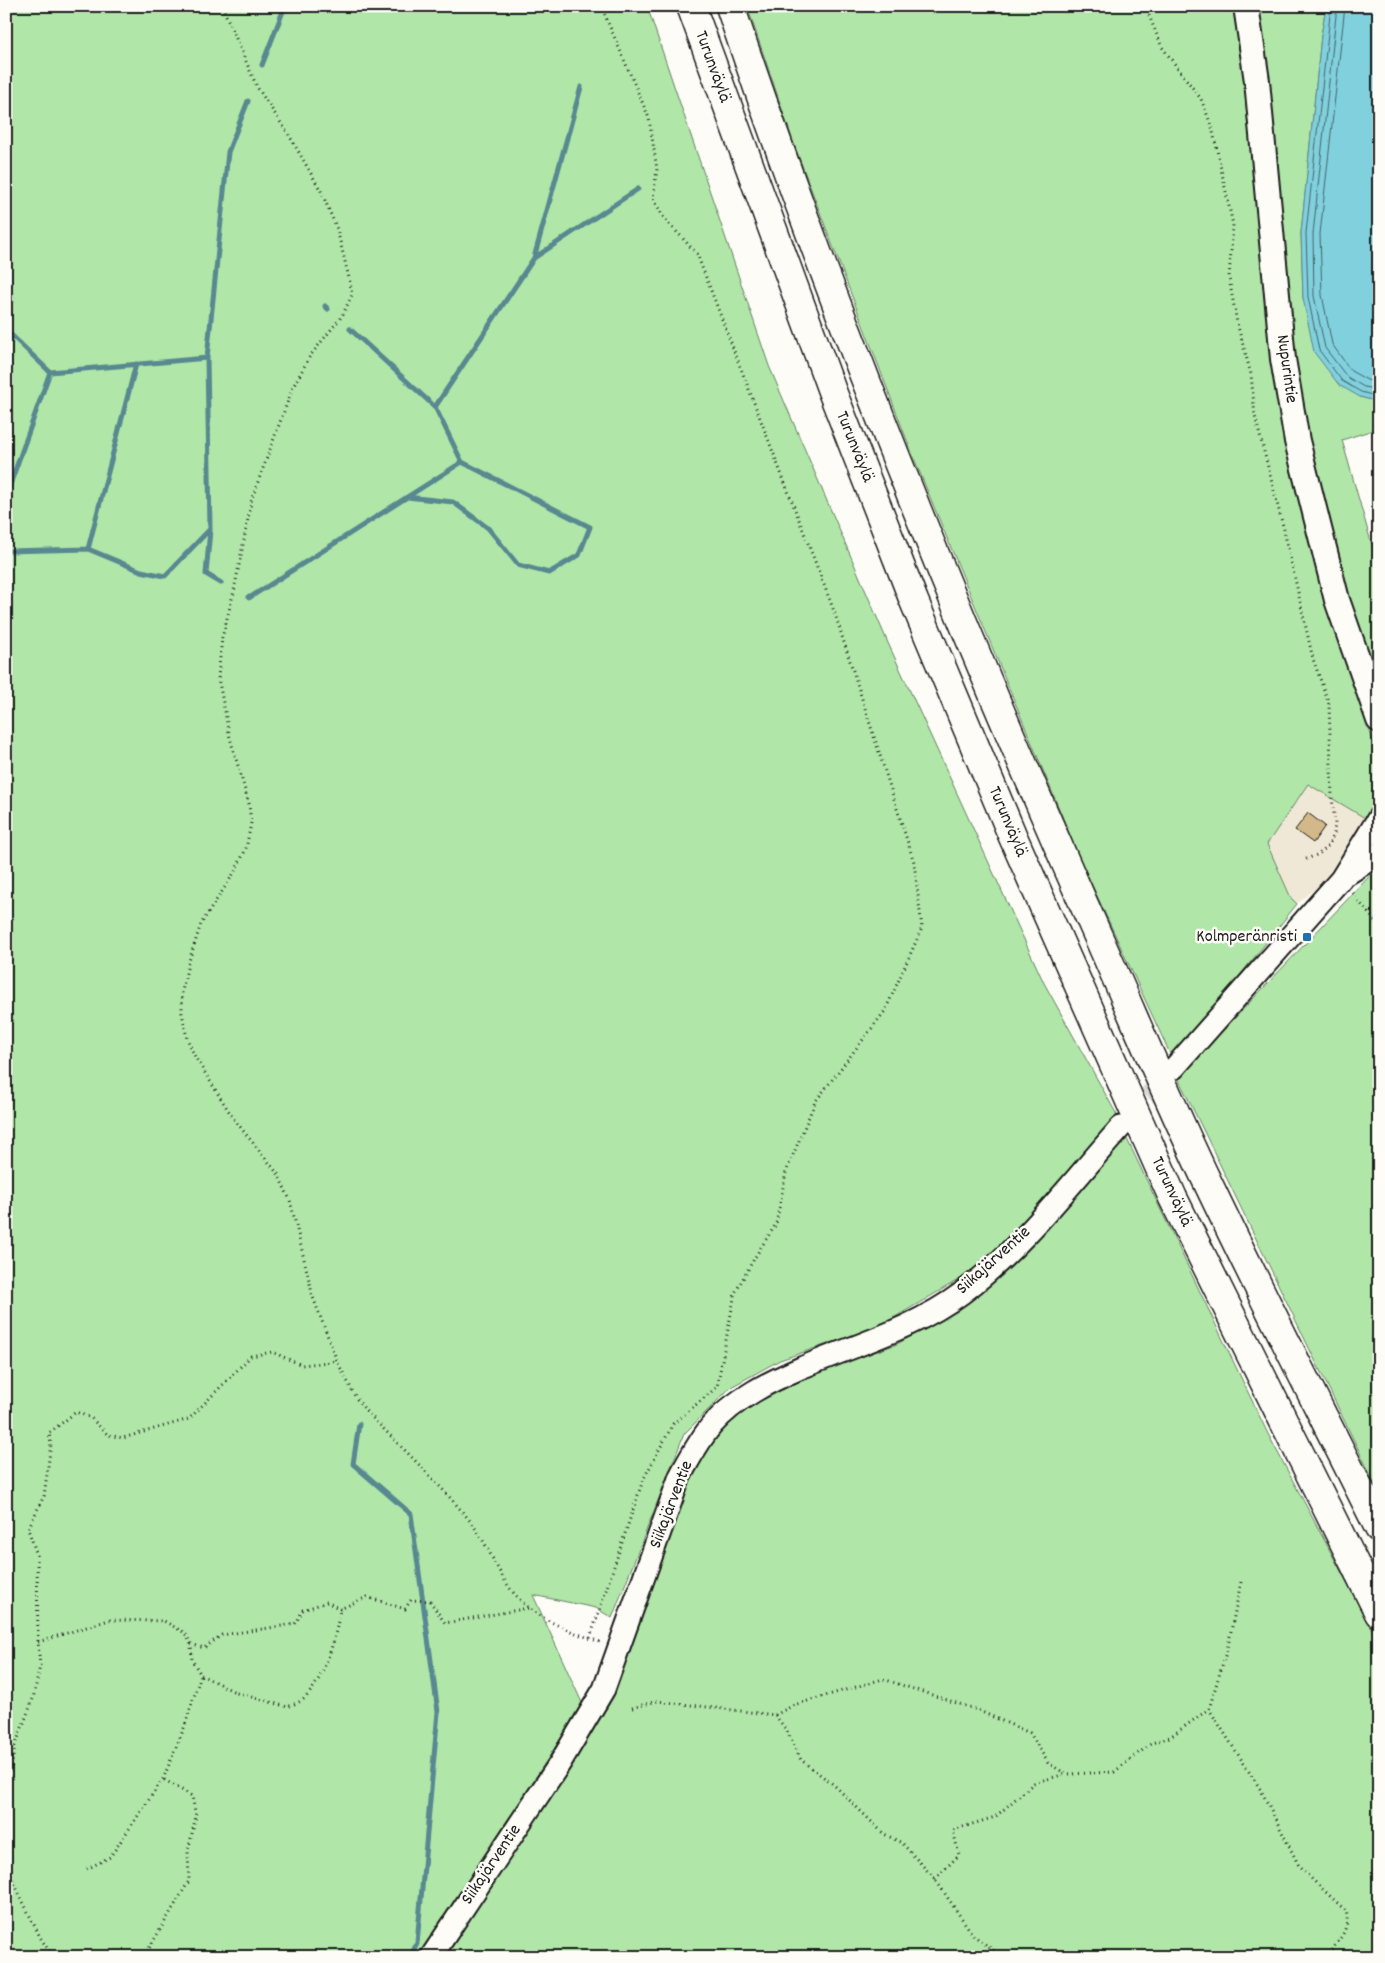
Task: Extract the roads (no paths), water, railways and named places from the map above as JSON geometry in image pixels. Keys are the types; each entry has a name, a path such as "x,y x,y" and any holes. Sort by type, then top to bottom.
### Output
{"highway":[{"name":"Turunväylä","path":"691,6 832,391 914,601 1013,838 1173,1198 1379,1613"},
{"name":"Turunväylä","path":"730,6 763,105 863,374 1045,818 1205,1176 1379,1528"}],"main road":[{"name":"Nupurintie","path":"1246,6 1257,81 1283,359 1297,441 1337,600 1379,720"}],"street":[{"path":"1174,1068 1341,879 1379,817"},
{"path":"1341,879 1379,854"},
{"name":"Siikajärventie","path":"431,1957 560,1763 604,1689 620,1649 680,1476 698,1443 714,1423 735,1404 756,1390 824,1358 893,1332 925,1316 961,1294 1026,1234 1121,1127"}],"water":[{"path":"1326,6 1379,6 1379,402 1360,397 1339,385 1314,352 1303,298 1301,233 1321,36"}],"waterway":[{"path":"262,65 285,6"},
{"path":"534,258 581,87"},
{"path":"207,358 228,152 248,101"},
{"path":"435,407 534,258 638,189"},
{"path":"325,306 328,309"},
{"path":"350,329 435,407 462,462"},
{"path":"6,330 50,372 207,358 210,529 165,576 141,571 88,549 6,551"},
{"path":"88,549 136,364"},
{"path":"6,496 50,372"},
{"path":"248,597 462,462 590,527 579,555 549,573 518,565 488,528 453,502 407,497"},
{"path":"210,530 206,574 221,583"},
{"path":"359,1424 353,1464 411,1514 438,1712 417,1943 410,1957"}],"tunnel":[{"path":"1126,1121 1171,1072"}],"place":[{"name":"Kolmperänristi","path":"1307,937"}]}
